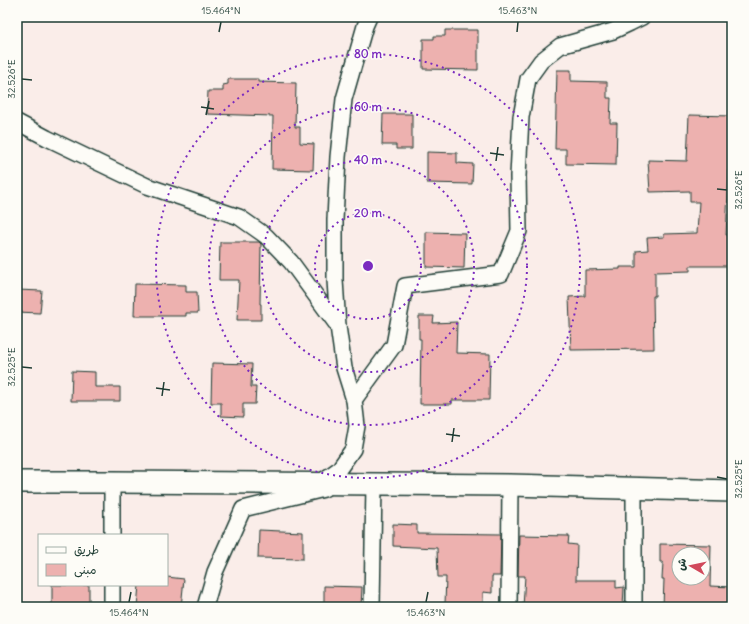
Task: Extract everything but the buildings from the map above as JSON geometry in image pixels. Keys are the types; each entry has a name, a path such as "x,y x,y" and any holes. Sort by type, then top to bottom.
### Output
{"street":[{"path":"318,484 339,469 353,449 357,426 354,400 344,368 338,326 335,280 335,220 338,157 344,99 365,26 369,17"},
{"path":"354,400 394,345 405,286 501,274 519,231 518,176 521,117 528,79 541,60 560,46 613,31 642,17"},
{"path":"17,122 147,186 239,217 266,236 291,262 338,326"},
{"path":"17,482 510,485 732,491"},
{"path":"112,482 112,534"},
{"path":"205,607 215,572 243,509 344,484"},
{"path":"372,607 374,484"},
{"path":"509,607 510,485"},
{"path":"634,489 634,607"},
{"path":"112,586 112,607"}]}
